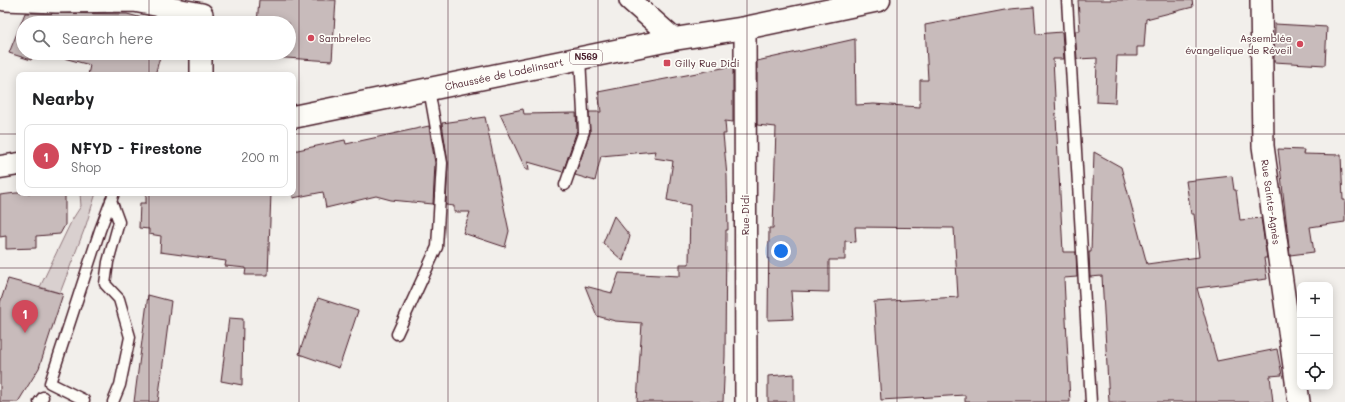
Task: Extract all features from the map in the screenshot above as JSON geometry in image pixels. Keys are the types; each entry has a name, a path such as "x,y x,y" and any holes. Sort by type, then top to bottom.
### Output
{"main road":[{"name":"Chaussée de Lodelinsart","path":"296,116 674,39 745,28 879,0"},
{"path":"0,167 16,164"}],"street":[{"path":"5,0 134,1 203,12"},
{"path":"630,0 674,39"},
{"name":"Rue Sainte-Agnès","path":"1261,0 1263,146 1299,402"},
{"name":"Rue Didi","path":"745,28 746,402"},
{"path":"201,60 201,72"}],"lane":[{"path":"1067,0 1091,402"},
{"path":"565,185 584,131 580,58"},
{"path":"397,334 437,247 442,162 429,89"},
{"path":"84,400 50,383 100,230 113,197"},
{"path":"113,197 119,222 108,262 104,284 119,299 130,337 120,385 113,402"}],"shaded area":[{"path":"80,196 95,196 86,225 60,293 40,287 72,220 81,206"}],"building":[{"name":"Sambrelec","path":"259,0 336,0 332,61 296,59 296,16 258,16"},
{"path":"1078,0 1192,0 1193,7 1146,19 1144,47 1137,47 1137,56 1117,56 1115,103 1096,102 1097,58 1077,59 1075,31 1080,31"},
{"path":"1034,7 1036,34 1062,32 1064,59 1053,59 1063,252 1076,252 1077,277 1064,278 1070,402 965,402 965,395 881,400 874,302 958,297 954,228 855,227 856,242 845,241 845,260 829,260 829,292 791,291 793,319 768,320 769,228 773,228 776,127 757,125 757,61 855,39 856,105 874,104 920,107 920,80 928,80 925,25 1010,9"},
{"path":"25,13 127,14 135,16 24,16"},
{"name":"Assemblée évangelique de Réveil","path":"1275,24 1327,27 1325,65 1274,62"},
{"path":"16,36 16,55 9,53"},
{"path":"71,60 159,60 156,72 89,72 90,65"},
{"path":"733,66 733,122 725,121 726,134 723,134 727,176 728,230 726,230 723,402 637,402 642,323 615,321 597,316 585,286 612,293 619,273 680,276 680,264 689,264 690,205 667,200 673,161 654,158 656,151 601,156 595,181 575,175 590,133 589,112 601,112 598,92"},
{"path":"523,109 524,114 576,113 577,130 563,172 528,162 529,170 526,170 500,114"},
{"path":"485,117 509,231 505,247 463,233 470,212 454,212 454,206 446,205 448,163 442,123"},
{"path":"429,126 435,163 433,204 391,200 376,196 326,208 323,192 293,198 293,196 296,196 296,150 345,140 346,144"},
{"path":"1278,149 1304,150 1303,154 1341,155 1343,200 1345,200 1345,222 1310,227 1314,252 1290,255"},
{"path":"1094,152 1121,167 1147,264 1199,257 1194,214 1191,214 1186,181 1232,176 1234,190 1236,190 1240,220 1261,218 1267,258 1264,258 1267,279 1197,288 1217,361 1277,349 1282,375 1270,376 1273,402 1109,402 1102,276 1090,277 1089,252 1091,252"},
{"path":"16,193 16,196 65,196 65,225 60,234 36,236 36,248 6,249 6,236 0,237 0,195"},
{"path":"146,196 271,196 268,275 245,275 246,268 225,266 226,261 160,252 161,236 149,234 149,229 139,228 140,203 146,203"},
{"path":"614,216 630,236 623,261 603,243"},
{"path":"8,279 63,294 39,368 18,402 0,402 0,303"},
{"path":"148,295 171,301 158,402 134,402"},
{"path":"318,298 358,311 339,368 299,354"},
{"path":"229,318 243,319 242,385 221,381"},
{"path":"794,374 794,402 768,402 768,376"}],"place":[{"name":"Sambrelec","path":"311,38"},
{"name":"Assemblée évangelique de Réveil","path":"1300,44"},
{"name":"Gilly Rue Didi","path":"667,63"},
{"name":"NFYD - Firestone","path":"25,333"}]}
